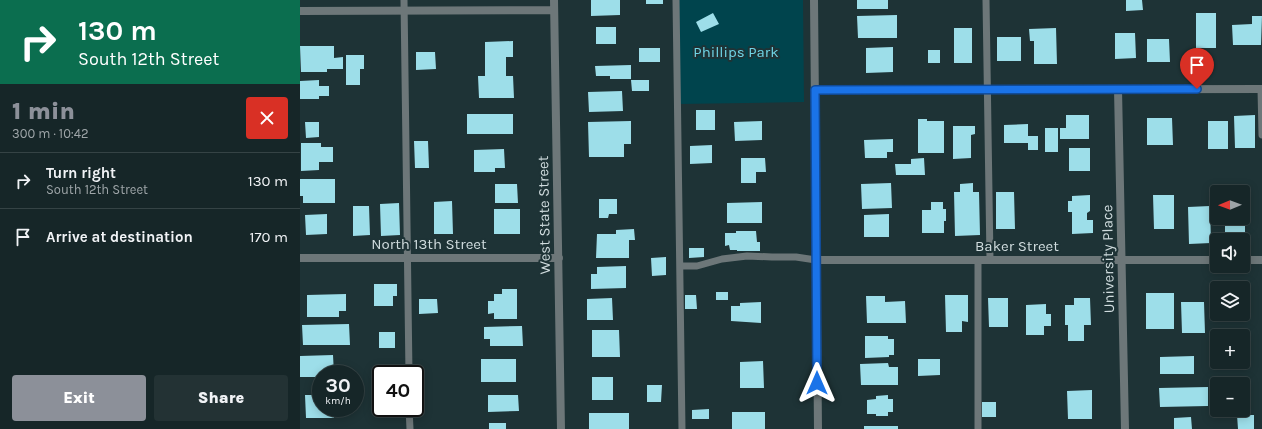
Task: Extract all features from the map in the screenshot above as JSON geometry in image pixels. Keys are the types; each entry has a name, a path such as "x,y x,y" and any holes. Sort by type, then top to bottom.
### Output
{"street":[{"name":"West State Street","path":"554,0 561,429"},
{"path":"814,0 818,429"},
{"path":"300,11 554,10"},
{"name":"University Place","path":"1118,89 1125,429"},
{"path":"815,90 1262,89"},
{"name":"North 13th Street","path":"300,258 559,258"},
{"name":"Baker Street","path":"816,260 1210,260"},
{"path":"1250,260 1262,260"}],"lane":[{"path":"404,0 409,365"},
{"path":"676,0 682,429"},
{"path":"986,0 990,260"},
{"path":"1262,89 1262,135"},
{"path":"680,266 697,266 722,259 747,256 772,258 796,257 816,260"},
{"path":"978,260 978,429"},
{"path":"409,417 410,429"}],"green space":[{"name":"Phillips Park","path":"679,0 803,0 804,102 679,104"}],"building":[{"path":"591,0 620,0 620,15 591,16"},
{"path":"646,0 663,0 663,4 646,4"},
{"path":"857,0 888,0 888,9 857,9"},
{"path":"1126,0 1142,0 1143,10 1126,11"},
{"path":"713,13 719,24 701,32 696,22"},
{"path":"1196,13 1216,13 1216,48 1196,48"},
{"path":"897,15 897,38 858,38 857,16"},
{"path":"1252,16 1262,16 1261,45 1233,45 1232,25 1252,24"},
{"path":"596,27 616,27 616,44 596,44"},
{"path":"954,28 972,28 972,63 954,63"},
{"path":"1056,28 1057,64 1034,64 1034,41 1030,41 1029,29"},
{"path":"1115,33 1135,33 1136,58 1115,59"},
{"path":"997,37 1021,37 1021,61 997,61"},
{"path":"1147,39 1169,39 1170,62 1147,62"},
{"path":"513,41 513,57 506,57 506,76 513,76 514,98 479,98 478,76 485,76 485,42"},
{"path":"300,46 334,46 334,58 343,57 343,69 327,69 327,72 301,72"},
{"path":"893,47 893,72 866,73 866,48"},
{"path":"639,48 660,48 660,62 639,62"},
{"path":"928,50 940,50 940,63 928,63"},
{"path":"416,52 435,52 436,69 416,70"},
{"path":"346,55 364,55 364,69 360,69 360,85 346,85"},
{"path":"631,65 631,79 610,79 610,76 596,76 595,66"},
{"path":"319,80 319,86 329,86 329,96 319,96 319,99 300,99 300,81"},
{"path":"631,80 649,80 649,91 632,91"},
{"path":"622,91 623,111 589,112 588,92"},
{"path":"696,110 715,110 715,130 696,130"},
{"path":"467,114 513,114 513,134 467,134"},
{"path":"1066,115 1089,115 1089,139 1060,139 1060,128 1066,128"},
{"path":"1255,115 1255,148 1235,148 1234,116"},
{"path":"1147,118 1172,118 1173,145 1147,145"},
{"path":"918,119 927,119 927,121 944,121 944,153 918,153"},
{"path":"631,121 631,144 624,144 624,157 589,157 588,122"},
{"path":"762,121 762,140 735,141 734,122"},
{"path":"1208,121 1228,121 1228,149 1208,149"},
{"path":"305,122 319,122 319,137 306,138"},
{"path":"1028,124 1028,136 1038,136 1038,150 1028,150 1028,143 1004,143 1004,125"},
{"path":"953,126 975,126 975,134 971,135 971,158 953,159"},
{"path":"1045,128 1058,128 1058,152 1045,152"},
{"path":"893,139 893,152 887,152 887,158 865,158 864,140"},
{"path":"414,141 428,141 429,168 415,168"},
{"path":"301,143 321,143 321,147 333,147 333,162 319,162 319,170 301,171"},
{"path":"712,145 712,163 690,164 690,146"},
{"path":"1069,148 1090,148 1090,171 1069,171"},
{"path":"504,149 505,168 495,168 495,172 474,172 474,150"},
{"path":"741,158 765,158 766,172 756,172 756,183 741,183"},
{"path":"924,158 925,175 896,175 895,164 911,164 911,159"},
{"path":"300,179 335,179 335,203 303,203 303,196 300,196"},
{"path":"891,183 892,208 862,209 861,184"},
{"path":"973,183 973,192 979,192 980,235 955,236 954,192 960,192 960,184"},
{"path":"495,184 517,184 518,203 495,203"},
{"path":"996,192 1014,192 1015,229 996,229"},
{"path":"1090,195 1090,211 1087,213 1087,220 1093,220 1093,233 1072,234 1072,212 1068,212 1068,201 1072,201 1072,196"},
{"path":"1153,195 1174,195 1174,229 1154,229"},
{"path":"599,199 617,199 617,214 609,214 608,218 599,218"},
{"path":"452,201 453,234 434,234 434,202"},
{"path":"762,202 762,223 727,223 727,203"},
{"path":"931,202 943,202 943,209 946,209 944,233 922,233 922,210 931,210"},
{"path":"399,203 400,235 381,236 380,204"},
{"path":"353,206 369,206 370,235 353,236"},
{"path":"1210,206 1210,243 1189,244 1188,207"},
{"path":"494,209 520,209 520,234 494,234"},
{"path":"327,214 327,234 306,235 305,215"},
{"path":"889,214 889,237 864,237 864,215"},
{"path":"1225,225 1245,225 1245,232 1225,232"},
{"path":"634,229 635,240 629,240 629,258 596,258 597,234 616,234 616,230"},
{"path":"736,231 756,231 757,242 760,242 760,251 730,250 729,245 725,246 725,233 736,233"},
{"path":"689,248 704,248 704,257 689,258"},
{"path":"666,257 666,275 652,276 651,258"},
{"path":"626,266 626,288 591,289 591,274 597,274 597,267"},
{"path":"374,284 397,284 397,296 393,296 393,306 374,306"},
{"path":"502,289 517,289 517,319 494,319 494,313 488,314 488,301 494,301 494,294 502,294"},
{"path":"716,292 728,292 728,300 716,300"},
{"path":"1146,293 1174,293 1174,329 1146,329"},
{"path":"346,294 346,311 339,311 339,317 307,317 307,295"},
{"path":"685,295 696,295 697,309 685,309"},
{"path":"945,295 968,295 968,322 962,321 962,332 946,332"},
{"path":"866,296 885,296 885,302 905,301 906,323 867,323"},
{"path":"612,298 613,320 587,320 587,299"},
{"path":"988,298 1008,298 1008,327 989,327"},
{"path":"1074,298 1090,298 1091,325 1084,325 1084,341 1068,341 1068,325 1065,325 1065,305 1074,305"},
{"path":"419,299 437,299 438,313 419,314"},
{"path":"761,302 761,323 731,321 731,306 740,306 740,303"},
{"path":"1181,302 1204,302 1205,333 1182,333"},
{"path":"1046,304 1046,314 1051,314 1051,326 1044,326 1044,335 1026,335 1026,305"},
{"path":"1227,321 1247,321 1227,322"},
{"path":"349,324 350,345 303,345 302,325"},
{"path":"522,326 523,346 490,346 490,339 484,339 484,327"},
{"path":"592,330 619,330 620,357 592,357"},
{"path":"379,332 395,332 395,348 379,348"},
{"path":"865,336 888,336 888,339 894,339 894,355 889,355 889,357 865,358"},
{"path":"333,355 334,365 312,365 312,377 300,377 300,356"},
{"path":"1194,356 1194,374 1160,374 1160,357"},
{"path":"481,359 516,359 516,382 481,382"},
{"path":"918,359 940,359 940,375 918,376"},
{"path":"763,361 764,388 740,388 740,362"},
{"path":"888,363 889,367 898,367 898,385 861,385 860,364"},
{"path":"592,377 613,377 613,400 592,400"},
{"path":"647,385 662,385 661,402 647,402"},
{"path":"1208,387 1208,406 1160,407 1159,388"},
{"path":"1092,390 1092,419 1068,419 1067,391"},
{"path":"305,395 312,395 312,417 334,417 334,418 306,418"},
{"path":"488,395 518,395 519,411 488,412"},
{"path":"888,395 888,399 893,399 893,412 888,412 888,416 867,414 867,400 876,399 876,396"},
{"path":"982,402 996,402 996,417 982,417"},
{"path":"709,409 709,419 692,419 692,410"},
{"path":"732,412 765,412 765,429 732,429"},
{"path":"589,413 629,413 629,429 589,429"},
{"path":"1250,415 1254,415 1254,429 1238,429 1237,417 1250,417"},
{"path":"1191,417 1192,429 1174,429 1174,418"},
{"path":"489,423 506,423 506,429 489,429"},
{"path":"864,426 898,426 898,429 864,429"}],"route":[{"path":"817,383 815,90 1197,89"}]}
